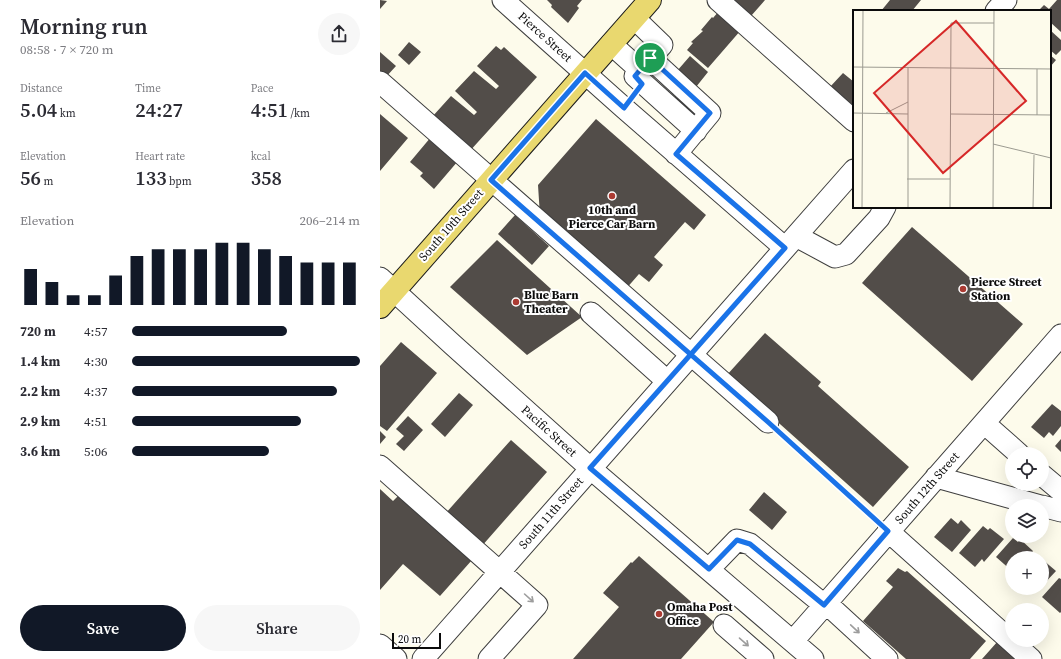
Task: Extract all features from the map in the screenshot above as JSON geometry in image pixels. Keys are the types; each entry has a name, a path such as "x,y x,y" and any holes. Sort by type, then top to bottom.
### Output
{"main road":[{"name":"South 10th Street","path":"385,292 491,180 650,0"}],"street":[{"name":"Pierce Street","path":"504,0 676,154 790,242 835,257 846,254 879,218 884,208"},
{"path":"718,0 853,120"},
{"path":"997,10 1006,0"},
{"path":"624,108 644,71 662,45 634,18"},
{"path":"611,44 644,71 710,113 676,154"},
{"path":"380,82 768,422"},
{"name":"South 11th Street","path":"423,659 690,354 853,171"},
{"name":"Pacific Street","path":"385,292 453,345 590,468 813,659"},
{"path":"591,313 667,381"},
{"name":"South 12th Street","path":"793,641 1061,335"},
{"path":"984,423 1011,447"},
{"path":"380,466 537,605 489,659"},
{"path":"936,477 1016,499"},
{"path":"1049,481 1061,491"},
{"path":"1049,508 1061,511"},
{"path":"888,531 1032,659"},
{"path":"709,569 737,540 750,544 825,604 887,659"},
{"path":"724,625 763,659"},
{"path":"380,645 396,659"}],"path":[{"path":"768,422 888,531"}],"building":[{"path":"380,0 387,1 380,9"},
{"path":"547,0 582,0 577,6 579,8 568,23 551,7 552,5"},
{"path":"733,0 765,0 751,16"},
{"path":"890,0 921,0 913,10 882,10"},
{"path":"1057,0 1061,0 1061,32 1051,23 1051,10 1039,10 1044,5 1049,9"},
{"path":"719,11 741,30 708,68 687,50 693,43 691,42 703,31 701,30"},
{"path":"1051,31 1061,40 1061,50 1056,55 1051,51"},
{"path":"409,42 421,52 409,65 398,55"},
{"path":"496,46 501,50 504,47 537,77 468,153 432,117 451,96 474,115 477,112 455,91 474,71 496,89 499,86 477,66"},
{"path":"380,52 396,66 385,78 380,74"},
{"path":"690,56 708,72 696,87 677,71"},
{"path":"1051,56 1056,60 1051,66"},
{"path":"843,73 853,81 853,109 829,88"},
{"path":"380,114 408,138 380,171"},
{"name":"10th and Pierce Car Barn","path":"596,119 706,215 694,230 685,222 654,257 663,265 649,282 639,274 625,290 540,216 538,185"},
{"path":"431,137 458,161 434,189 420,176 423,173 410,162"},
{"path":"515,215 549,246 532,265 498,234"},
{"path":"912,227 1023,324 972,381 862,283"},
{"name":"Blue Barn Theater","path":"497,240 582,317 527,355 450,287"},
{"path":"765,333 821,382 818,386 909,467 873,507 726,376"},
{"path":"401,342 437,373 387,431 380,426 380,366"},
{"path":"459,393 473,405 445,437 431,424"},
{"path":"1052,404 1061,411 1061,426 1053,436 1049,432 1044,438 1031,427"},
{"path":"408,416 423,430 404,451 396,444 404,436 396,429"},
{"path":"380,431 386,437 380,444"},
{"path":"1061,439 1061,452 1055,446"},
{"path":"511,440 547,472 481,547 445,514"},
{"path":"380,489 393,501 399,495 472,560 440,596 403,564 380,590"},
{"path":"764,492 787,512 772,530 749,510"},
{"path":"951,518 958,524 961,520 971,530 952,552 934,537"},
{"path":"983,526 988,530 990,528 1004,539 984,562 982,559 975,567 959,553"},
{"path":"1009,543 1024,543 1033,551 1005,551 1005,565 996,557"},
{"name":"Omaha Post Office","path":"639,556 714,622 681,659 573,659 619,607 603,593 631,562 632,563"},
{"path":"1049,565 1056,571 1049,578"},
{"path":"898,568 905,572 907,571 986,641 970,659 906,659 863,621 893,587 886,581"},
{"path":"1059,578 1061,579 1060,613 1042,597 1044,595 1049,595 1049,589"},
{"path":"998,641 1018,659 982,659"}],"place":[{"name":"10th and Pierce Car Barn","path":"612,196"},
{"name":"Pierce Street Station","path":"963,289"},
{"name":"Blue Barn Theater","path":"516,302"},
{"name":"Omaha Post Office","path":"659,614"}],"route":[{"path":"650,58 635,76 642,84 624,108 585,73 491,180 690,354 768,422 888,531 824,605 750,544 737,540 709,569 590,468 690,354 785,248 676,154 710,113 650,58"}]}
